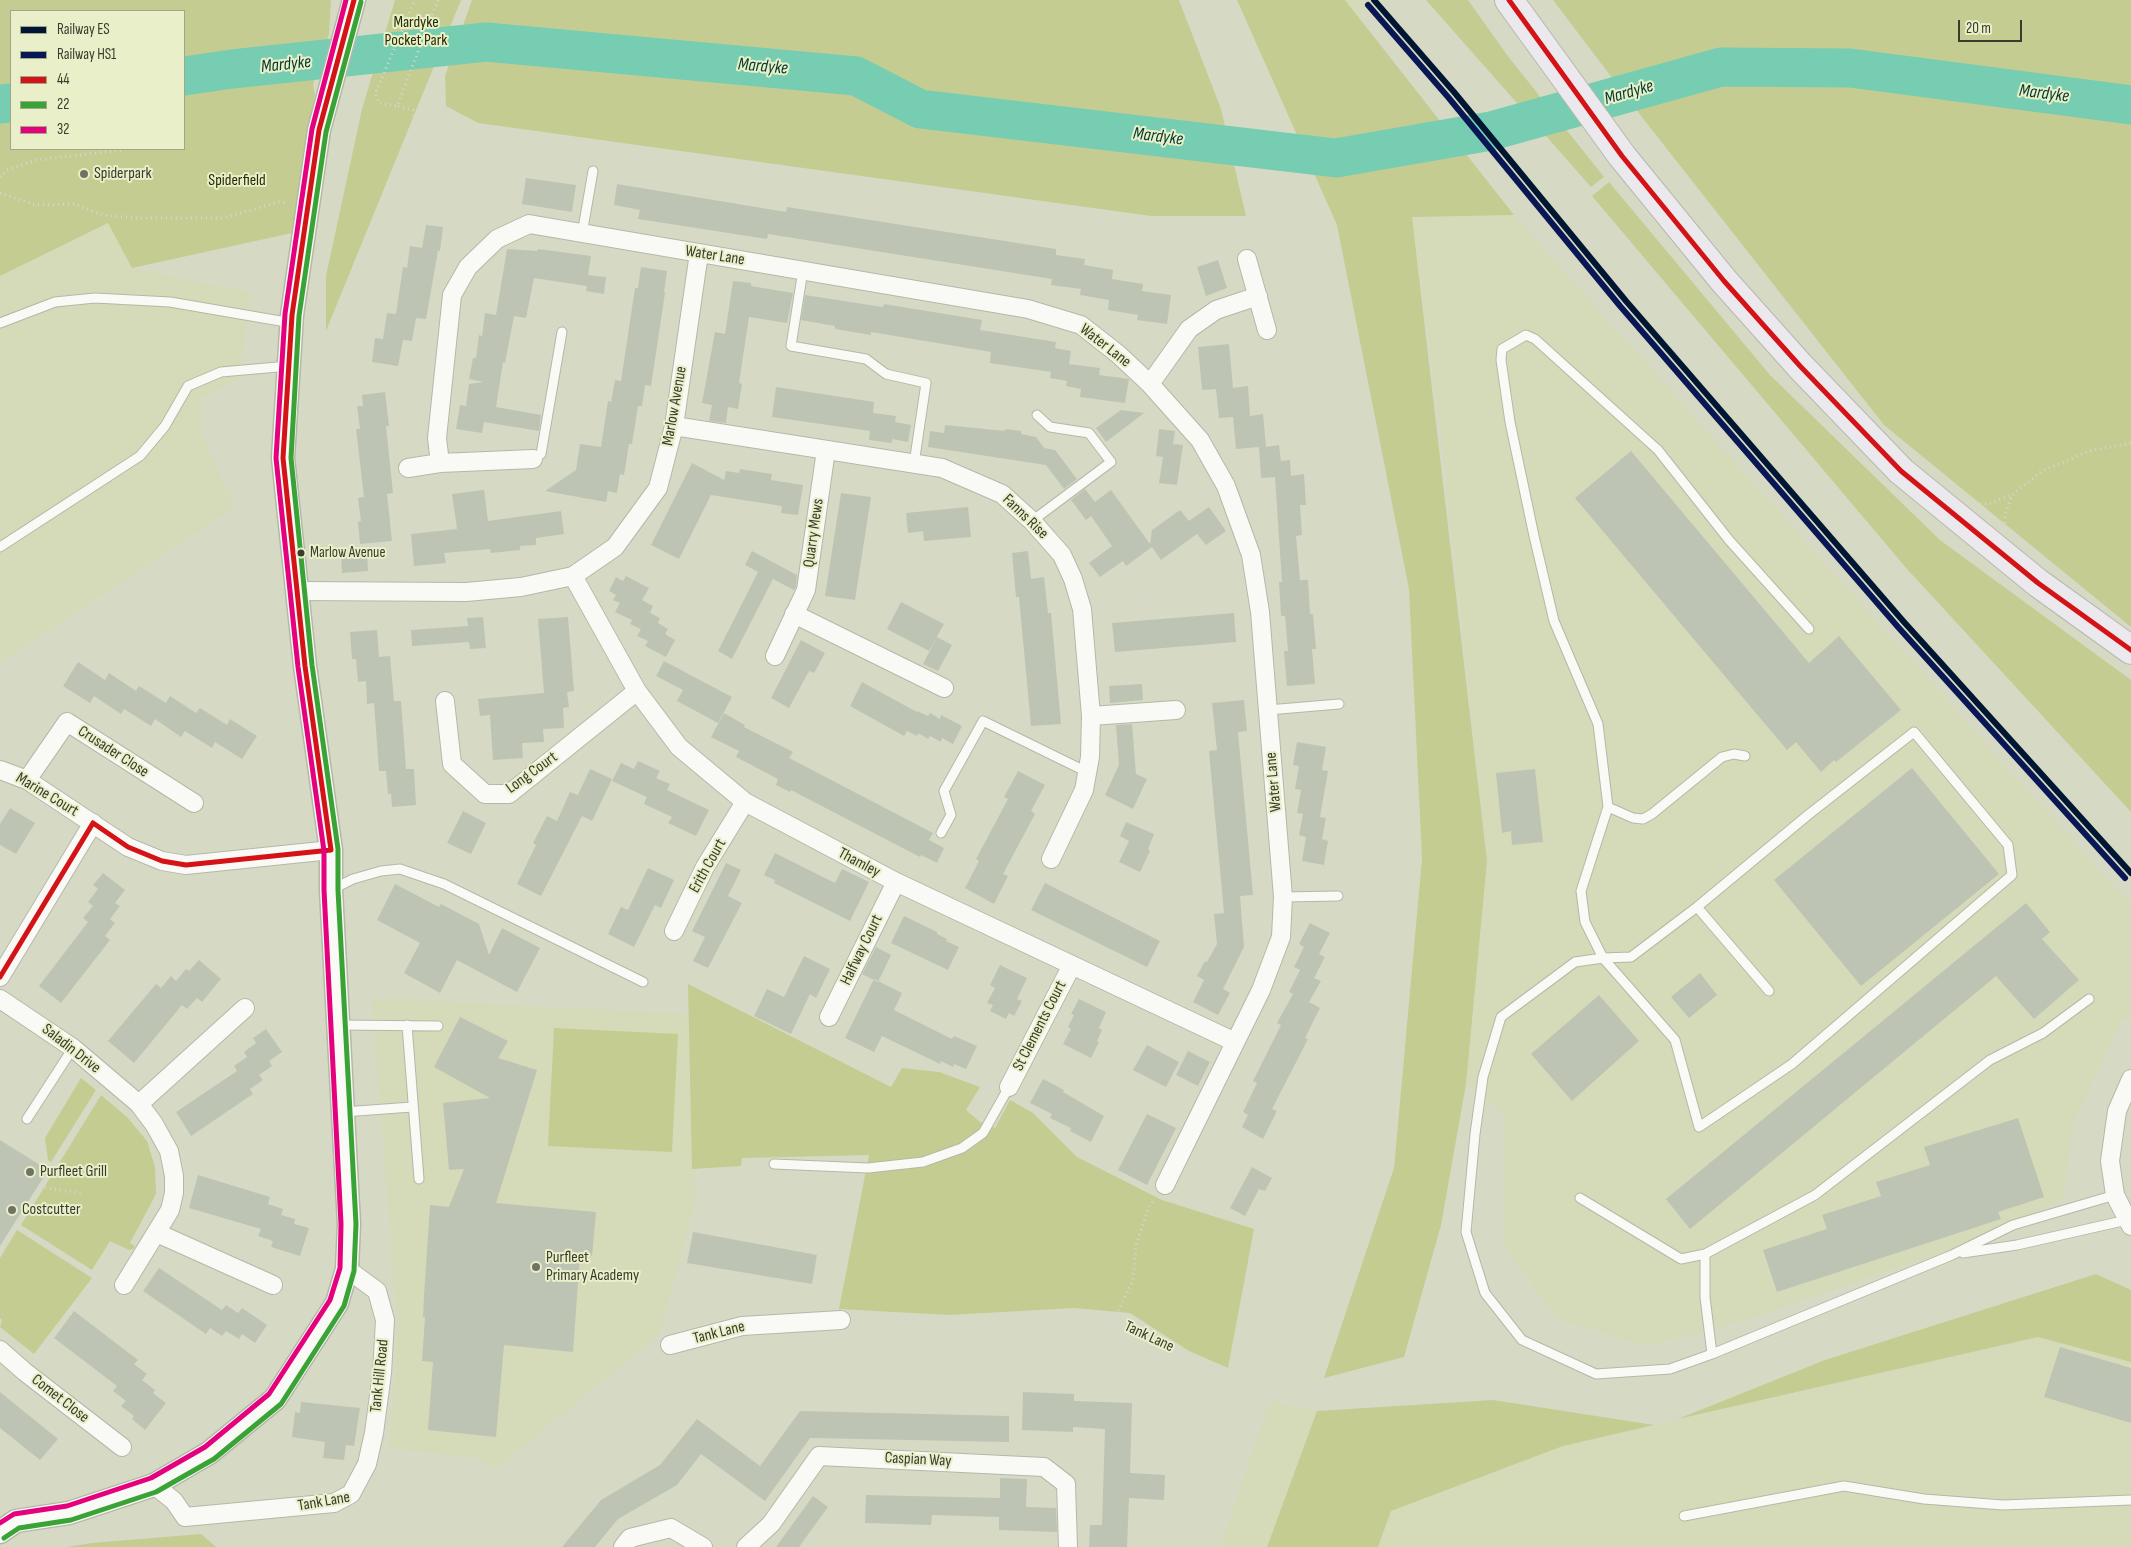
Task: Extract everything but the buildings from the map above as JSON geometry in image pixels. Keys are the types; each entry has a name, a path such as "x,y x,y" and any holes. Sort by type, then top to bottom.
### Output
{"main road":[{"path":"1509,0 1540,67 1622,156 1724,280 1800,366 1900,471 2038,584 2131,650"}],"street":[{"path":"0,1532 16,1521 69,1512 154,1485 209,1453 276,1399 337,1303 347,1269 349,1224 330,890 331,850 305,666 283,458 292,324 319,130 354,0"},
{"name":"Water Lane","path":"440,463 437,438 452,295 468,267 497,239 529,224 1028,309 1081,325 1118,354 1150,384 1200,440 1226,486 1251,554 1258,600 1283,898 1281,937 1261,990 1162,1190"},
{"name":"Marlow Avenue","path":"298,591 466,592 521,587 573,576 615,547 658,488 674,426 699,254"},
{"path":"1247,260 1267,330"},
{"path":"1150,384 1189,328 1216,310 1258,296"},
{"name":"Fanns Rise","path":"674,426 942,468 1002,494 1032,521 1062,555 1074,579 1082,609 1091,716 1090,757 1084,790 1051,859"},
{"name":"Quarry Mews","path":"775,656 806,590 826,450"},
{"path":"408,468 440,463 533,459"},
{"name":"Thamley","path":"573,576 637,691 680,747 745,802 896,882 1235,1042"},
{"path":"794,614 944,688"},
{"name":"Long Court","path":"445,701 452,764 485,794 509,794 637,691"},
{"path":"1091,716 1176,710"},
{"name":"Crusader Close","path":"27,780 67,722 194,803"},
{"name":"Marine Court","path":"0,770 27,780 128,847 162,861 186,865 331,850"},
{"name":"Erith Court","path":"674,931 705,866 745,802"},
{"path":"0,977 93,823"},
{"name":"Halfway Court","path":"829,1017 896,882"},
{"name":"St Clements Court","path":"1007,1091 1072,965"},
{"name":"Saladin Drive","path":"0,999 73,1048 139,1104 154,1124 169,1151 174,1176 174,1193 170,1210 117,1293"},
{"path":"139,1104 244,1008"},
{"path":"2129,1223 2115,1195 2110,1161 2117,1111 2131,1079"},
{"path":"157,1233 273,1285"},
{"name":"Tank Hill Road","path":"347,1269 377,1291 385,1320 382,1373 374,1433 367,1464 351,1494"},
{"name":"Tank Lane","path":"670,1346 742,1326 842,1320"},
{"name":"Comet Close","path":"0,1350 25,1372 122,1447"},
{"name":"Caspian Way","path":"746,1547 771,1524 819,1456 1044,1467 1066,1484 1068,1547"},
{"name":"Tank Lane","path":"154,1485 174,1501 185,1517 334,1503 351,1494"},
{"path":"622,1547 630,1538 671,1528 703,1547"}],"lane":[{"path":"582,234 593,171"},
{"path":"803,270 791,346 866,359 886,374 926,383 914,464"},
{"path":"0,323 56,302 95,298 170,302 292,324"},
{"path":"533,459 541,454 562,332"},
{"path":"1809,629 1729,540 1658,450 1535,339 1526,335 1502,349 1501,360 1510,422 1554,621 1598,724 1608,807 1581,891 1585,922 1603,958 1675,1040 1699,1127 1792,1064 2012,875 2008,845 1914,732 1808,815 1697,907 1631,957 1603,958 1575,962 1501,1017 1483,1077 1475,1134 1466,1232 1485,1292 1522,1340 1596,1374 1670,1369 1712,1354 1952,1255 2014,1225 2115,1195"},
{"path":"0,548 140,456 165,426 188,386 221,372 289,366"},
{"path":"1032,521 1111,462 1089,432 1050,426 1037,415"},
{"path":"1268,710 1339,704"},
{"path":"941,833 950,815 944,792 983,721 1087,772"},
{"path":"1608,807 1633,818 1642,819 1652,814 1722,757 1734,754 1745,756"},
{"path":"330,890 380,871 400,869 444,884 643,982"},
{"path":"1283,898 1338,896"},
{"path":"1697,907 1769,991"},
{"path":"1580,1198 1681,1259 1705,1254 1815,1195 1990,1060 2043,1034 2089,999"},
{"path":"338,1024 438,1026"},
{"path":"407,1025 419,1179"},
{"path":"27,1119 73,1048"},
{"path":"774,1164 868,1168 923,1162 962,1148 983,1133 1007,1091"},
{"path":"343,1112 412,1107"},
{"path":"1952,1255 2017,1245 2129,1223"},
{"path":"1705,1254 1705,1297 1712,1354"},
{"path":"1684,1516 1844,1486 1924,1499 2003,1505 2131,1500"}],"path":[{"path":"415,0 375,94 379,103 413,110 416,125 440,140 468,185 497,239"},
{"path":"396,106 438,0"},
{"path":"1476,0 1540,67"},
{"path":"0,177 7,170 36,160 123,150"},
{"path":"0,193 36,205 74,204 103,216 135,218 224,218 278,202 308,203"},
{"path":"311,382 310,460 315,535"},
{"path":"2004,524 2012,495 2042,471 2089,451 2131,443"},
{"path":"1140,606 1243,532"},
{"path":"1170,585 1154,563 1093,608 1258,600"},
{"path":"244,1008 268,1003 302,974"},
{"path":"907,1064 930,1065 1007,1091 1026,1103 1082,1155 1162,1190 1149,1207 1136,1245 1133,1280 1114,1320"},
{"path":"0,1254 40,1187 110,1080"},
{"path":"40,1187 80,1193"},
{"path":"17,1226 119,1293 117,1293"},
{"path":"2118,1251 2131,1242"},
{"path":"25,1372 98,1279"},
{"path":"94,1284 117,1293 253,1390"},
{"name":"Tank Lane","path":"842,1320 972,1322 1114,1320 1219,1371 1340,1395"},
{"name":"Tank Lane","path":"351,1494 373,1503 426,1502 498,1477 562,1438 608,1389 670,1346"}],"shaded area":[{"path":"1345,0 1372,0 1358,16"},
{"path":"1514,215 2131,906 2131,1015 2120,1023 2073,1124 2063,1199 1978,1240 1742,1321 1646,1346 1558,1319 1505,1248 1504,1112 1466,1084 1487,861 1440,425 1412,216"},
{"path":"108,223 133,268 251,293 239,378 200,399 201,433 234,507 0,662 0,276"},
{"name":"Purfleet Primary Academy","path":"371,998 688,1014 695,1204 659,1335 495,1469 479,1458 387,1448 392,1421 398,1327"},
{"path":"2038,1337 2131,1362 2131,1547 1378,1547 1391,1511 1563,1446"},
{"path":"1270,1401 1317,1411 1267,1547 1220,1547"}],"green space":[{"name":"Spiderfield","path":"0,0 331,0 329,34 313,85 315,95 292,233 132,268 108,223 0,276"},
{"name":"Mardyke Pocket Park","path":"395,0 461,0 326,331 326,276 362,109"},
{"path":"472,0 1179,0 1221,109 1246,216 1151,216 478,123 446,106 445,76"},
{"path":"1237,0 1345,0 1514,215 1412,217 1487,861 1466,1084 1441,1225 1404,1357 1324,1378 1394,1168 1422,859 1409,589 1337,225"},
{"path":"1426,0 1468,0 1507,55 1604,177 1591,187"},
{"path":"1553,0 2131,0 2131,627 1884,425 1641,116"},
{"path":"1609,182 1770,375 1940,540 2131,680 2131,812 1907,569 1592,196"},
{"path":"688,984 891,1087 902,1068 939,1072 980,1087 966,1110 980,1122 995,1128 1010,1100 1033,1113 1077,1157 1162,1200 1254,1229 1228,1368 1189,1351 1130,1313 1074,1308 949,1315 839,1309 869,1155 742,1158 741,1166 692,1169"},
{"path":"554,1028 678,1034 672,1152 548,1146"},
{"path":"81,1078 96,1090 51,1162 48,1160 45,1138"},
{"path":"101,1095 127,1117 147,1141 155,1167 156,1194 130,1243 135,1246 133,1249 129,1250 110,1241 92,1270 21,1225"},
{"path":"17,1230 92,1278 34,1354 0,1327 2,1320 0,1318 0,1258"},
{"path":"2096,1274 2131,1290 2131,1362 2038,1337 1678,1419 1825,1360"},
{"path":"1493,1400 1654,1425 1563,1446 1391,1511 1378,1547 1267,1547 1317,1411"},
{"path":"201,1534 216,1547 67,1547 92,1543"}],"waterway":[{"name":"Mardyke","path":"185,76 232,69 486,42 856,76 920,109 1336,158 1491,131 1721,67 1850,68 2131,105"},
{"name":"Mardyke","path":"0,104 10,103"}],"rail line":[{"name":"ES","path":"1374,0 1454,92 1626,301 1904,622 2131,873"},
{"name":"HS1","path":"1368,5 1448,97 1620,306 1898,627 2125,878"}],"transit line":[{"name":"32","path":"0,1523 14,1514 67,1506 151,1478 205,1447 269,1394 330,1300 340,1268 341,1224 324,890 324,851 298,667 276,458 285,314 312,129 346,0"},
{"name":"44","path":"331,850 305,666 283,458 292,315 319,130 354,0"},
{"name":"44","path":"1509,0 1622,156 1724,281 1800,366 1901,471 2038,583 2131,650"},
{"name":"22","path":"4,1538 19,1528 71,1520 156,1492 214,1459 281,1404 344,1306 354,1271 356,1224 338,890 338,849 312,665 291,458 299,316 326,132 361,2"},
{"name":"44","path":"93,823 128,847 162,861 186,865 331,850"},
{"name":"44","path":"0,977 93,823"}],"place":[{"name":"Spiderpark","path":"84,174"},
{"name":"Marlow Avenue","path":"301,553"},
{"name":"Purfleet Grill","path":"30,1172"},
{"name":"Costcutter","path":"12,1210"},
{"name":"Purfleet Primary Academy","path":"536,1267"}]}
